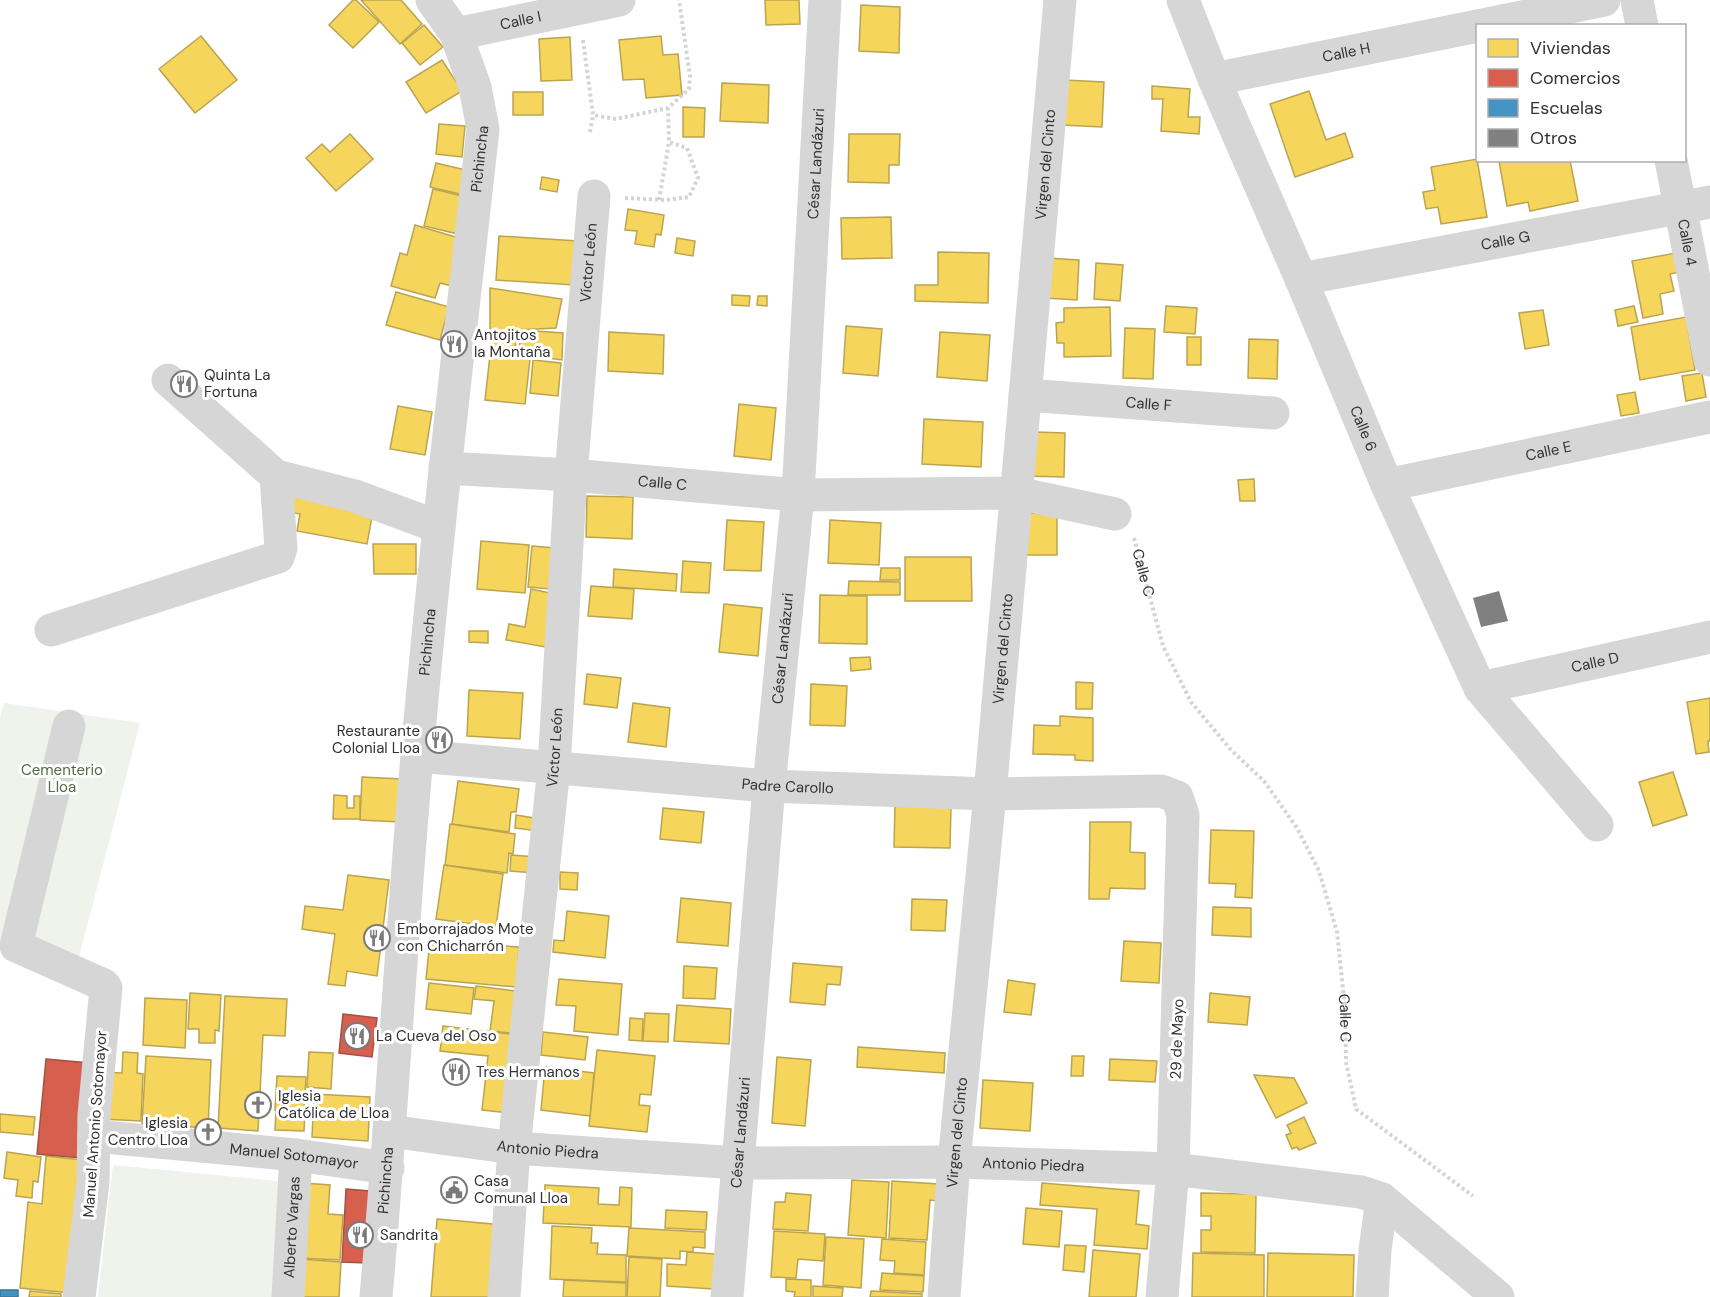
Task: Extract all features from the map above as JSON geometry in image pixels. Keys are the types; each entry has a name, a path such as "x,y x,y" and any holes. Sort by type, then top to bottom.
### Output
{"street":[{"name":"Pichincha","path":"376,1297 388,1168 417,756 445,468 483,129 475,87 456,34 432,0"},
{"name":"Calle I","path":"456,34 619,0"},
{"name":"César Landázuri","path":"727,1297 769,786 798,495 825,0"},
{"name":"Virgen del Cinto","path":"944,1297 954,1162 990,794 1060,0"},
{"name":"Calle 6","path":"1183,0 1214,79 1387,485 1480,688 1597,825"},
{"name":"Calle H","path":"1488,24 1604,0"},
{"path":"1637,0 1642,24"},
{"name":"Calle H","path":"1214,79 1476,26"},
{"name":"Calle 4","path":"1672,162 1696,205 1710,360"},
{"name":"Víctor León","path":"504,1297 514,1148 554,767 571,475 594,196"},
{"name":"Calle G","path":"1301,279 1696,205"},
{"path":"168,380 276,476 355,496 439,527"},
{"name":"Calle F","path":"1025,395 1273,413"},
{"name":"Calle E","path":"1387,485 1710,417"},
{"name":"Calle C","path":"445,468 571,475 798,495 1016,493 1115,514"},
{"path":"51,630 278,557 281,548 276,476"},
{"name":"Calle D","path":"1480,688 1710,637"},
{"name":"Manuel Antonio Sotomayor","path":"69,726 16,946 104,985 106,988 94,1136 93,1182 79,1297"},
{"name":"Padre Carollo","path":"417,756 769,786 990,794 1161,791"},
{"name":"29 de Mayo","path":"1161,791 1176,797 1183,815 1173,1169 1162,1297"},
{"name":"Antonio Piedra","path":"389,1131 514,1148 738,1163 954,1162 1173,1169 1361,1192 1383,1199 1498,1297"},
{"name":"Manuel Sotomayor","path":"94,1136 296,1155 388,1168"},
{"name":"Alberto Vargas","path":"288,1297 296,1155"},
{"path":"1372,1297 1375,1250 1383,1199"}],"path":[{"path":"593,115 616,119 668,108 689,89 690,76 679,0"},
{"path":"579,9 593,115 590,132"},
{"path":"659,200 669,142 668,108"},
{"path":"594,196 659,200 689,197 698,178 687,148 669,142"},
{"name":"Calle C","path":"1115,514 1135,540 1163,646 1191,702 1231,750 1264,781 1297,828 1319,872 1337,932 1345,1008 1346,1062 1356,1108 1473,1196"}],"green space":[{"name":"Cementerio Lloa","path":"4,703 140,723 75,972 0,947 0,718"},
{"path":"113,1165 287,1182 282,1297 98,1297"}],"building: Viviendas":[{"path":"353,0 356,0 379,22 353,48 329,25"},
{"path":"361,0 401,0 422,24 400,44"},
{"path":"765,0 799,0 800,24 766,25"},
{"path":"861,5 900,7 899,53 859,51"},
{"path":"424,25 443,47 420,65 402,43"},
{"path":"201,36 237,80 195,113 159,69"},
{"path":"661,36 663,55 678,54 682,95 646,98 644,79 623,80 619,40"},
{"path":"570,37 572,80 541,81 539,39"},
{"path":"442,60 462,91 426,113 406,82"},
{"path":"1064,80 1104,82 1102,127 1062,125"},
{"path":"722,83 769,85 768,123 720,121"},
{"path":"1152,86 1190,89 1188,117 1200,117 1199,134 1161,131 1163,99 1152,99"},
{"path":"1309,91 1326,140 1345,133 1353,157 1295,177 1270,104"},
{"path":"513,92 543,92 543,115 513,115"},
{"path":"683,107 705,108 704,137 683,137"},
{"path":"439,124 465,126 462,157 436,154"},
{"path":"350,134 373,159 336,191 306,158 322,144 330,152"},
{"path":"849,134 900,134 899,165 889,165 889,183 848,182"},
{"path":"1476,159 1487,217 1441,224 1438,207 1426,209 1423,192 1435,190 1431,167"},
{"path":"1499,162 1570,162 1578,201 1530,211 1528,202 1507,206"},
{"path":"436,163 470,171 464,195 430,187"},
{"path":"542,177 559,180 557,192 540,189"},
{"path":"433,189 467,197 458,234 424,226"},
{"path":"628,209 664,215 661,235 656,234 654,247 635,244 637,231 625,230"},
{"path":"891,217 892,258 842,259 841,218"},
{"path":"415,225 466,240 452,286 440,283 435,298 391,286 400,253 407,255"},
{"path":"499,236 578,241 575,285 496,280"},
{"path":"677,238 695,241 693,256 675,253"},
{"path":"938,252 989,253 988,303 915,301 915,285 938,285"},
{"path":"1676,253 1680,272 1670,274 1674,291 1660,294 1663,314 1643,318 1632,261"},
{"path":"1047,258 1079,260 1077,300 1045,298"},
{"path":"1096,263 1123,265 1120,301 1094,299"},
{"path":"490,288 562,299 556,328 515,330 516,355 490,351"},
{"path":"396,292 449,307 440,340 386,325"},
{"path":"732,295 750,296 749,306 732,305"},
{"path":"758,296 767,296 767,306 757,305"},
{"path":"1166,306 1197,308 1195,334 1164,332"},
{"path":"1634,306 1638,322 1618,326 1615,310"},
{"path":"1110,307 1111,356 1064,357 1064,343 1057,343 1056,323 1064,322 1064,308"},
{"path":"1543,310 1549,345 1525,349 1519,313"},
{"path":"1686,317 1695,370 1640,380 1631,327"},
{"path":"846,326 882,329 878,376 843,373"},
{"path":"1125,328 1155,329 1153,379 1123,378"},
{"path":"522,330 563,333 562,360 518,354"},
{"path":"609,332 664,335 663,374 608,371"},
{"path":"940,332 990,335 987,381 937,377"},
{"path":"1187,337 1201,337 1201,365 1187,365"},
{"path":"1249,339 1278,340 1277,379 1248,378"},
{"path":"490,355 530,359 525,404 485,400"},
{"path":"533,360 561,363 558,396 530,393"},
{"path":"1702,373 1706,397 1686,401 1682,376"},
{"path":"1635,392 1639,413 1621,416 1617,395"},
{"path":"739,404 776,408 771,460 734,456"},
{"path":"398,406 432,412 425,455 390,449"},
{"path":"924,419 983,422 981,467 922,464"},
{"path":"1036,432 1065,433 1064,477 1025,476"},
{"path":"1254,479 1255,501 1240,501 1238,480"},
{"path":"287,489 374,506 367,544 297,531 300,514 283,511"},
{"path":"587,496 633,497 632,539 586,537"},
{"path":"1027,513 1057,514 1057,555 1027,555"},
{"path":"727,520 764,522 761,571 724,570"},
{"path":"830,520 881,523 879,565 828,563"},
{"path":"481,541 529,545 525,593 477,589"},
{"path":"373,544 416,544 416,574 374,574"},
{"path":"532,546 555,548 551,589 528,587"},
{"path":"905,557 971,557 972,601 905,601"},
{"path":"683,561 711,563 709,593 681,592"},
{"path":"881,568 900,568 900,580 880,580"},
{"path":"614,569 677,574 676,591 613,587"},
{"path":"849,581 900,582 900,595 848,595"},
{"path":"591,586 634,589 632,619 588,616"},
{"path":"531,589 560,595 551,648 506,640 509,624 525,627"},
{"path":"820,595 867,596 867,644 819,643"},
{"path":"724,604 762,608 758,656 719,652"},
{"path":"469,631 488,631 488,643 469,642"},
{"path":"870,657 871,669 851,671 850,658"},
{"path":"587,674 621,678 617,708 584,704"},
{"path":"1076,682 1093,683 1092,709 1076,709"},
{"path":"811,684 847,686 845,726 810,725"},
{"path":"469,690 523,693 520,739 467,736"},
{"path":"1710,698 1709,752 1696,754 1687,702"},
{"path":"633,703 670,708 666,747 628,742"},
{"path":"1060,716 1093,718 1093,761 1075,760 1075,755 1033,754 1034,725 1060,726"},
{"path":"1673,772 1687,815 1653,826 1639,782"},
{"path":"362,777 402,779 400,822 360,820"},
{"path":"458,781 519,789 516,812 511,812 509,832 452,824"},
{"path":"334,795 347,796 347,808 354,808 354,796 360,796 360,819 333,819"},
{"path":"895,805 951,807 950,848 894,847"},
{"path":"663,808 704,812 701,843 660,839"},
{"path":"516,815 540,819 539,831 515,828"},
{"path":"1090,822 1131,822 1130,852 1145,853 1145,889 1110,888 1109,899 1089,899"},
{"path":"450,824 515,834 513,854 509,853 507,873 445,865"},
{"path":"1211,830 1254,831 1252,898 1235,897 1236,884 1209,883"},
{"path":"511,855 537,857 536,873 510,871"},
{"path":"444,865 503,874 496,927 436,919"},
{"path":"560,872 578,873 577,890 560,889"},
{"path":"348,875 389,880 377,976 347,971 345,986 328,984 335,934 302,929 305,906 343,910"},
{"path":"681,898 731,903 728,946 677,942"},
{"path":"912,899 947,900 945,931 911,930"},
{"path":"1213,907 1251,908 1251,937 1212,935"},
{"path":"567,911 609,916 605,958 553,952 554,940 564,941"},
{"path":"430,940 519,947 516,987 426,979"},
{"path":"1124,941 1161,943 1159,983 1121,981"},
{"path":"793,963 842,967 840,985 827,984 825,1005 790,1002"},
{"path":"684,966 717,968 715,999 683,998"},
{"path":"559,979 622,984 618,1035 574,1031 576,1006 556,1005"},
{"path":"1008,980 1035,984 1031,1015 1004,1012"},
{"path":"429,983 474,988 471,1014 426,1009"},
{"path":"476,986 524,992 519,1034 490,1031 494,1001 474,999"},
{"path":"190,993 221,995 219,1031 215,1030 215,1043 199,1043 199,1029 188,1029"},
{"path":"1210,993 1250,997 1247,1025 1208,1022"},
{"path":"225,996 287,999 285,1036 263,1035 258,1131 218,1128"},
{"path":"145,998 187,1000 185,1048 143,1045"},
{"path":"677,1005 731,1009 729,1044 674,1041"},
{"path":"645,1013 669,1014 668,1042 643,1041"},
{"path":"630,1018 643,1019 642,1041 629,1040"},
{"path":"443,1026 519,1035 510,1113 482,1110 488,1056 440,1051"},
{"path":"543,1032 588,1037 585,1060 541,1055"},
{"path":"858,1047 945,1053 944,1073 857,1067"},
{"path":"597,1050 655,1056 651,1095 640,1094 639,1105 650,1106 647,1132 589,1126"},
{"path":"123,1052 138,1053 137,1073 143,1074 141,1121 101,1119 103,1072 122,1073"},
{"path":"309,1052 333,1053 331,1089 307,1087"},
{"path":"146,1056 211,1060 208,1128 142,1124"},
{"path":"1072,1056 1084,1056 1083,1076 1071,1076"},
{"path":"777,1057 811,1060 805,1126 772,1123"},
{"path":"1110,1059 1157,1061 1155,1082 1109,1080"},
{"path":"545,1067 594,1073 590,1116 541,1110"},
{"path":"1254,1075 1294,1078 1307,1103 1276,1118"},
{"path":"277,1076 306,1077 304,1111 275,1110"},
{"path":"983,1080 1033,1083 1030,1131 980,1128"},
{"path":"314,1094 370,1097 368,1141 312,1137"},
{"path":"276,1111 305,1112 304,1131 275,1130"},
{"path":"0,1114 35,1117 33,1135 0,1132"},
{"path":"1304,1117 1316,1143 1299,1150 1297,1147 1292,1149 1286,1135 1291,1133 1287,1125"},
{"path":"7,1152 41,1157 38,1182 33,1181 32,1198 16,1196 18,1180 4,1178"},
{"path":"46,1156 83,1160 71,1293 20,1288 28,1202 42,1204"},
{"path":"852,1180 889,1182 886,1238 848,1235"},
{"path":"892,1181 939,1184 938,1201 930,1200 927,1240 889,1238"},
{"path":"303,1183 330,1185 328,1214 343,1215 340,1260 299,1258"},
{"path":"1042,1183 1139,1191 1136,1224 1149,1226 1147,1249 1094,1245 1097,1209 1040,1205"},
{"path":"545,1185 599,1188 598,1204 619,1205 620,1187 632,1188 631,1227 543,1223"},
{"path":"786,1193 811,1195 808,1231 773,1229 775,1202 785,1202"},
{"path":"1201,1193 1256,1194 1255,1253 1201,1252 1201,1230 1211,1230 1211,1216 1201,1216"},
{"path":"1026,1208 1062,1211 1059,1247 1023,1244"},
{"path":"666,1210 707,1212 706,1230 665,1228"},
{"path":"437,1219 504,1225 498,1297 431,1297"},
{"path":"552,1226 592,1228 591,1243 598,1243 597,1254 626,1255 626,1282 550,1279"},
{"path":"629,1228 705,1232 705,1248 693,1247 693,1252 680,1251 680,1259 627,1256"},
{"path":"774,1231 825,1234 823,1261 798,1259 796,1278 771,1277"},
{"path":"826,1237 864,1239 861,1288 823,1285"},
{"path":"882,1239 926,1242 924,1275 894,1273 895,1261 880,1260"},
{"path":"1065,1245 1086,1246 1084,1272 1063,1270"},
{"path":"1093,1250 1140,1254 1136,1297 1089,1297"},
{"path":"687,1252 715,1254 713,1289 667,1286 667,1264 686,1265"},
{"path":"1193,1253 1264,1255 1264,1297 1192,1297"},
{"path":"1268,1253 1354,1255 1353,1297 1267,1297"},
{"path":"629,1257 662,1259 660,1297 627,1297"},
{"path":"300,1259 341,1262 339,1297 298,1297"},
{"path":"882,1273 924,1276 923,1292 880,1290"},
{"path":"786,1279 811,1280 811,1297 794,1297 795,1292 786,1291"},
{"path":"564,1280 626,1283 626,1297 563,1297"},
{"path":"813,1286 843,1288 842,1297 813,1297"},
{"path":"30,1291 61,1294 61,1297 29,1297"},
{"path":"871,1291 922,1294 922,1297 870,1297"}],"building: Comercios":[{"path":"343,1014 377,1018 372,1057 339,1053"},
{"path":"46,1059 90,1063 82,1158 37,1154"},
{"path":"346,1189 370,1191 366,1263 342,1262"}],"building: Escuelas":[{"path":"0,1290 18,1290 18,1297 0,1297"}],"building: Otros":[{"path":"1499,591 1508,621 1481,627 1473,598"}],"place":[{"name":"Antojitos la Montaña","path":"454,344"},
{"name":"Quinta La Fortuna","path":"184,384"},
{"name":"Restaurante Colonial Lloa","path":"439,740"},
{"name":"Emborrajados Mote con Chicharrón","path":"377,938"},
{"name":"La Cueva del Oso","path":"357,1036"},
{"name":"Tres Hermanos","path":"456,1072"},
{"name":"Iglesia Católica de Lloa","path":"258,1105"},
{"name":"Iglesia Centro Lloa","path":"208,1132"},
{"name":"Casa Comunal Lloa","path":"454,1190"},
{"name":"Sandrita","path":"360,1235"}]}
